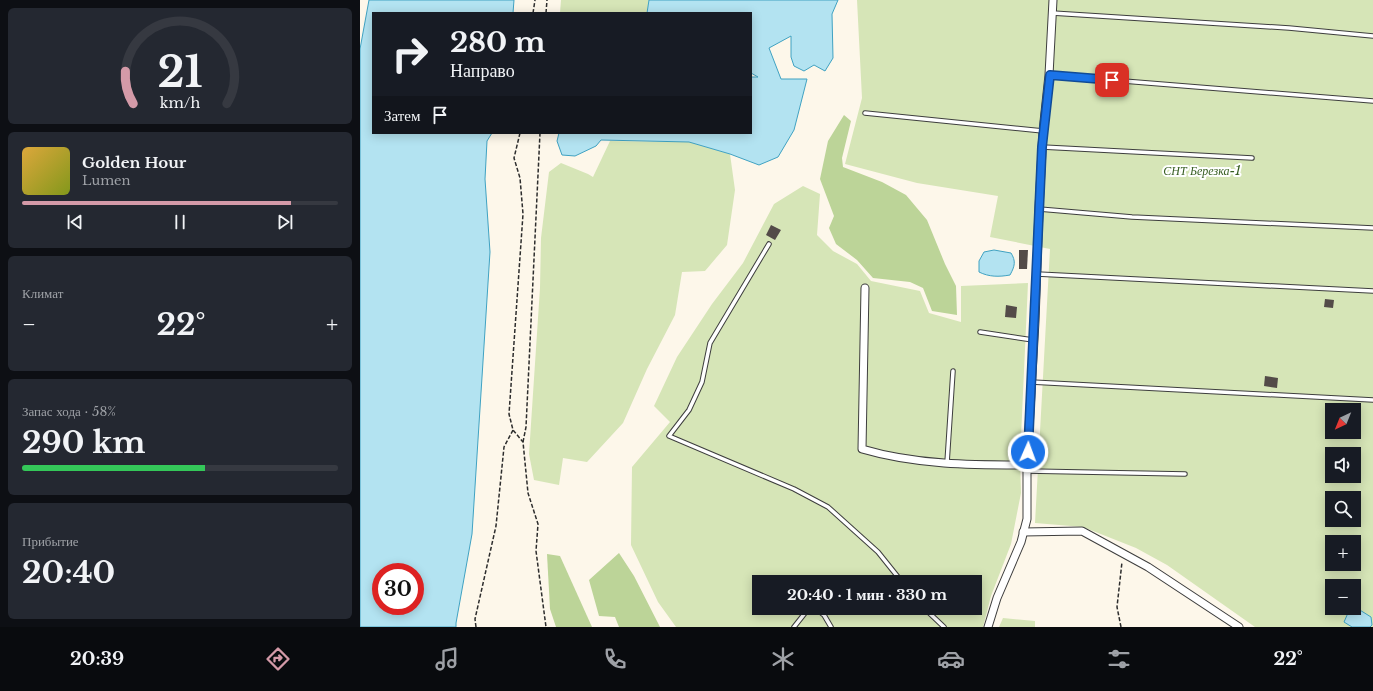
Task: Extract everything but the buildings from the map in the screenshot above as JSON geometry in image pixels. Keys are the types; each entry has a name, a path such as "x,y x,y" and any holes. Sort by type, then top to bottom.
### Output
{"street":[{"path":"988,627 997,598 1020,542 1027,519 1027,468 1042,147 1050,75 1053,0"},
{"path":"865,288 862,450 905,459 966,465 1027,468"},
{"path":"1023,532 1082,531 1148,567 1239,627"}],"lane":[{"path":"1052,13 1289,28 1373,36"},
{"path":"1050,75 1373,101"},
{"path":"865,113 1043,131"},
{"path":"1042,147 1252,158"},
{"path":"1039,209 1132,217 1373,228"},
{"path":"769,244 710,343 702,382 690,410 669,436 794,489 828,507 878,552 896,575"},
{"path":"1036,274 1373,291"},
{"path":"980,332 1033,340"},
{"path":"947,463 953,371"},
{"path":"1031,382 1373,400"},
{"path":"1027,468 1185,474"},
{"path":"794,627 803,615"},
{"path":"823,615 831,627"},
{"path":"931,615 944,627"}],"path":[{"path":"532,12 535,0"},
{"path":"546,12 547,0"},
{"path":"520,134 514,158 520,178 523,214 509,414 513,430 523,442"},
{"path":"540,134 526,427 523,442 528,493 538,524 536,552 546,627"},
{"path":"476,627 475,619 496,526 504,447 513,430"},
{"path":"1121,627 1117,607 1123,553"}],"green space":[{"path":"561,0 649,0 647,12 560,12"},
{"name":"СНТ Березка-1","path":"857,0 1373,0 1373,627 1255,627 1167,565 1136,548 1083,527 1035,523 1050,249 990,237 998,196 917,183 845,164 862,98"},
{"path":"844,115 851,121 842,158 843,167 882,182 906,195 927,220 945,264 956,286 957,315 932,311 923,288 910,282 873,278 857,260 836,244 829,228 834,216 820,179 828,141"},
{"path":"610,141 689,142 730,154 735,190 727,245 705,271 682,272 675,315 647,369 623,423 587,462 563,458 559,485 534,480 529,454 540,288 541,238 549,172 561,163 593,177"},
{"path":"803,186 820,194 817,235 833,251 857,264 871,281 920,291 929,313 961,322 961,286 1028,283 1020,459 1021,493 1011,544 991,596 983,627 676,627 658,602 631,545 632,467 670,422 654,406 677,357 712,304 743,263 774,204"},
{"path":"619,553 634,576 660,627 619,627 615,617 599,616 589,580"},
{"path":"547,554 560,556 592,627 556,627 550,609"},
{"path":"1003,618 1035,621 1035,627 999,627"}],"water":[{"path":"369,0 514,0 513,12 372,12 372,134 491,134 487,141 485,179 490,252 472,534 456,627 360,627 360,49"},
{"path":"649,0 838,0 832,14 833,58 825,71 814,65 804,71 794,66 791,57 791,36 769,48 781,79 807,79 794,130 778,157 759,165 730,154 689,142 601,140 596,146 575,156 562,155 557,141 559,134 752,134 752,77 758,77 752,74 752,12 647,12"},
{"path":"994,250 1011,253 1014,259 1014,264 1010,275 994,276 979,272 979,261 984,252"},
{"path":"1361,611 1371,617 1372,625 1370,627 1352,627 1344,622 1347,615 1361,615"}],"route":[{"path":"1028,452 1042,147 1050,75 1112,80"}]}
